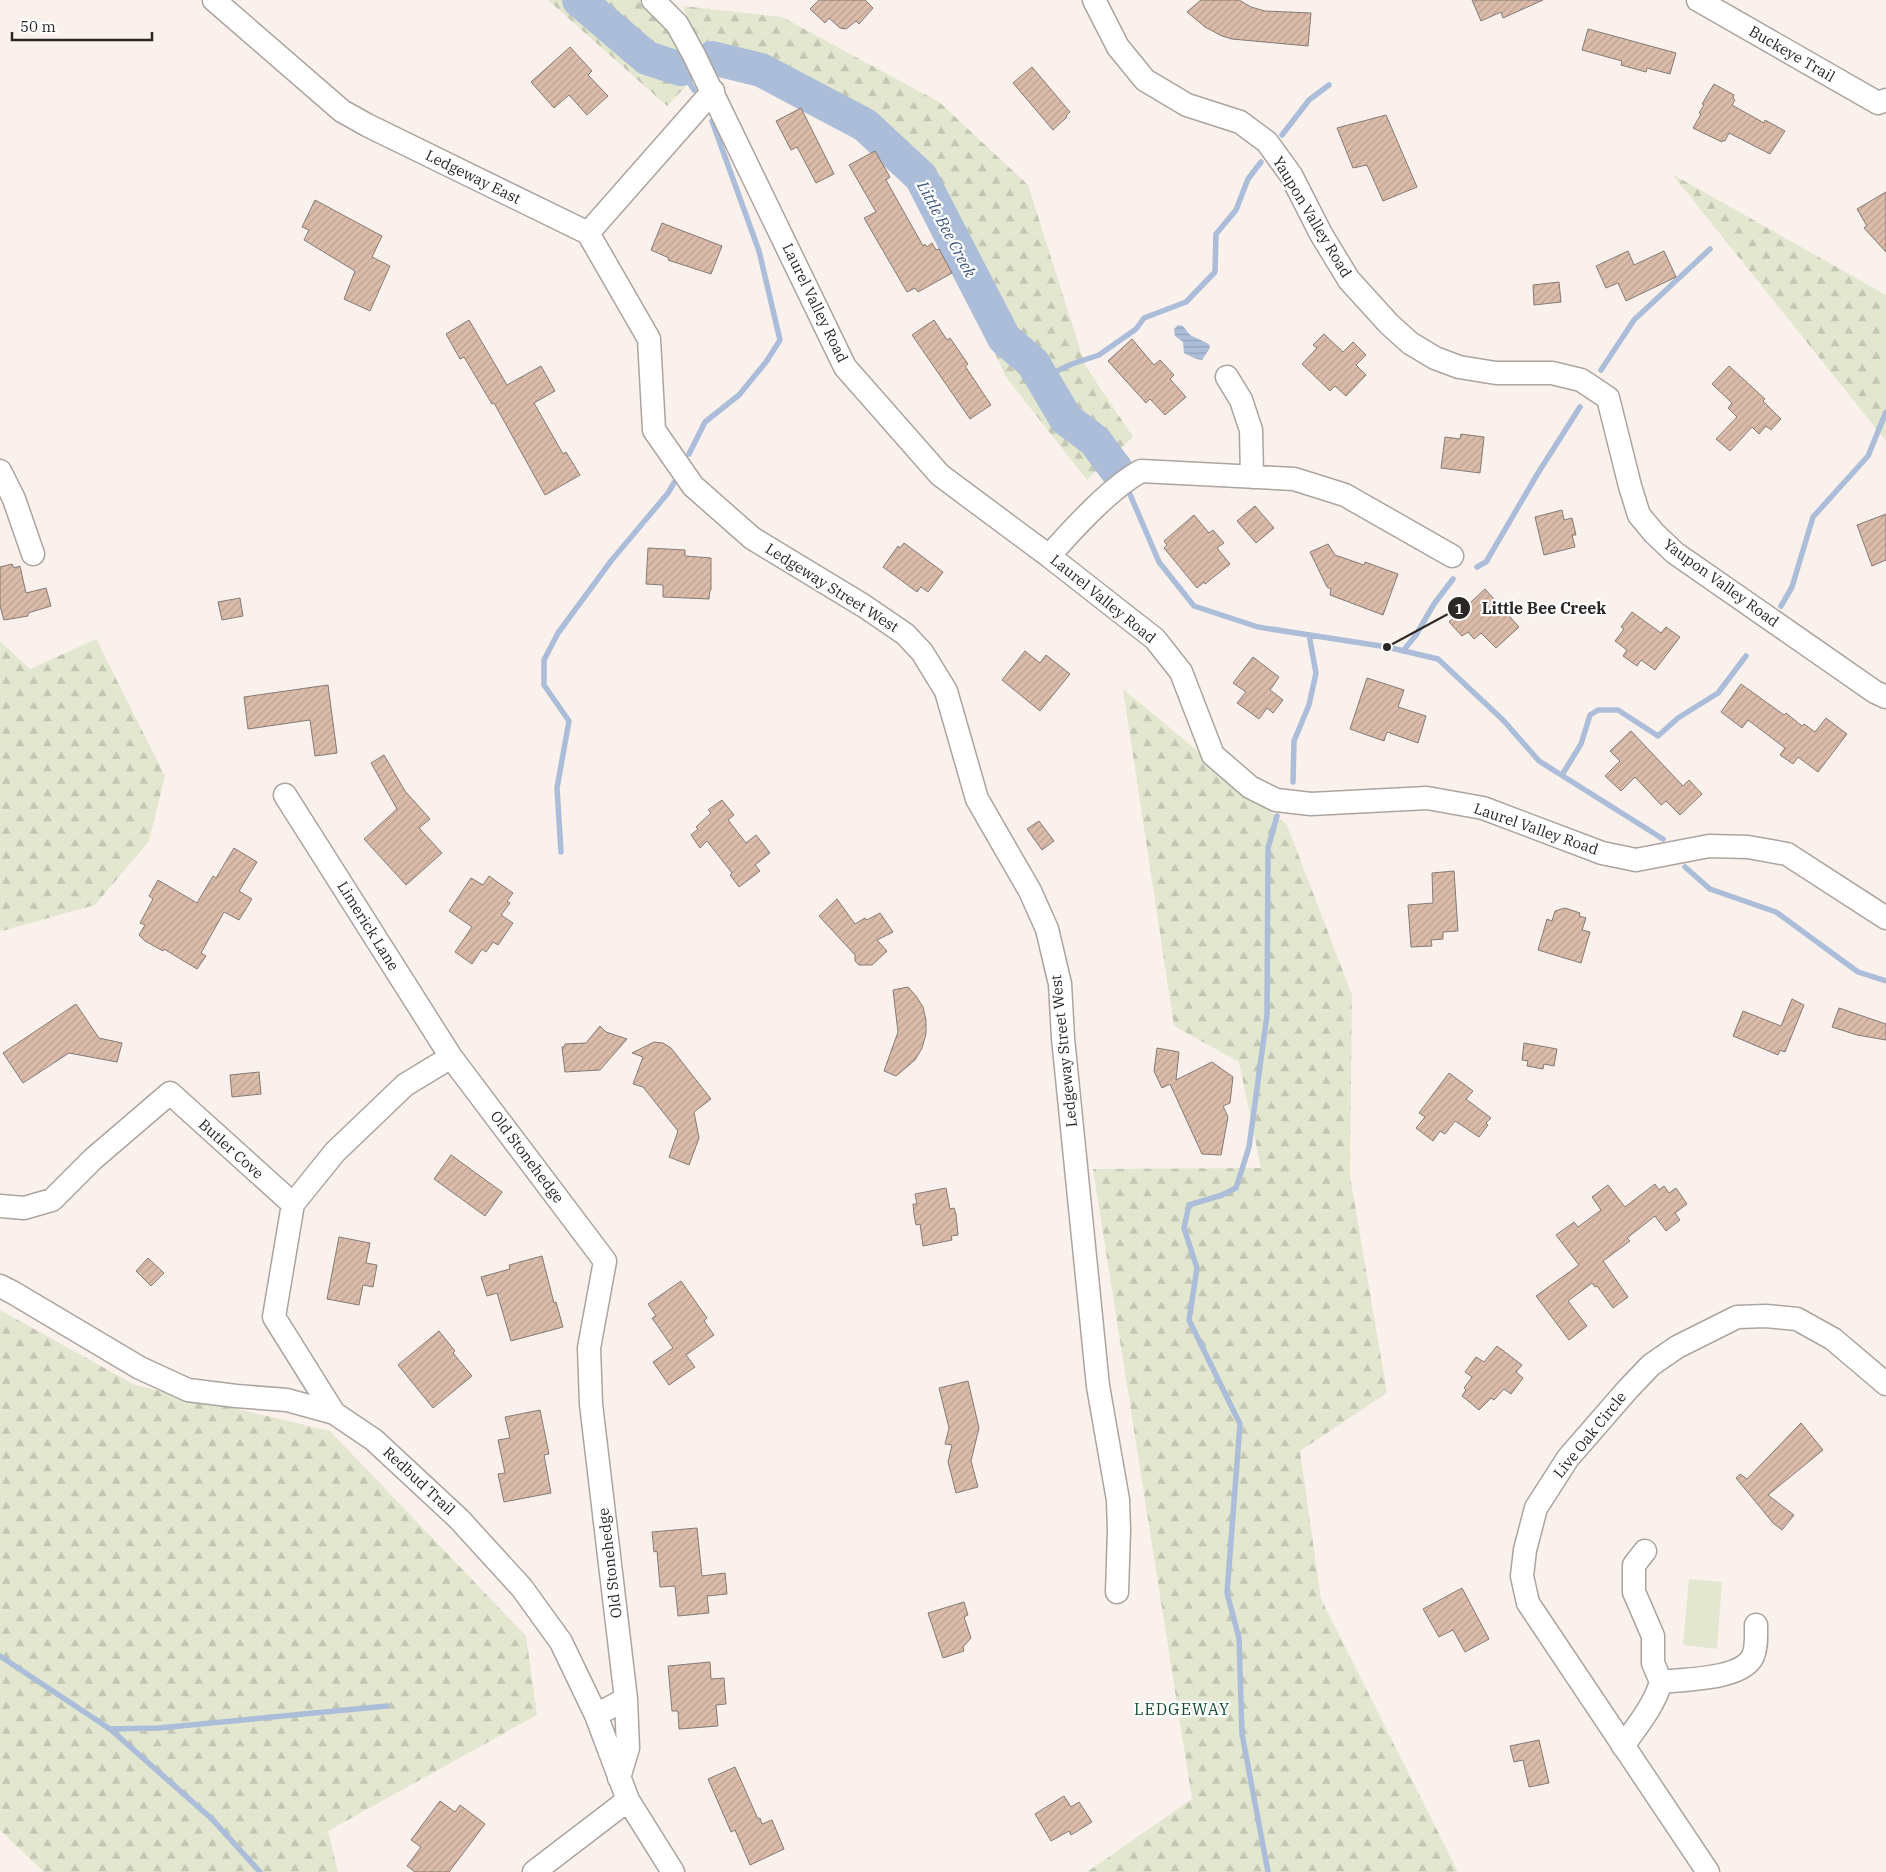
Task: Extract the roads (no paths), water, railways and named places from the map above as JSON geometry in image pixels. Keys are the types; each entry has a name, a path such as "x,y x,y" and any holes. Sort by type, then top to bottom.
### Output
{"street":[{"name":"Ledgeway East","path":"214,0 342,111 588,233"},
{"name":"Laurel Valley Road","path":"653,0 677,24 713,91 845,367 940,475 1050,556 1155,639 1182,672 1213,754 1250,787 1276,800 1311,804 1427,798 1483,808 1602,853 1636,860 1708,846 1748,847 1787,854 1886,918"},
{"name":"Yaupon Valley Road","path":"1094,0 1118,48 1145,80 1187,105 1240,122 1267,142 1291,175 1321,234 1349,280 1389,324 1410,343 1435,358 1459,367 1496,373 1552,374 1581,380 1608,398 1639,515 1654,533 1675,553 1875,692 1886,697"},
{"name":"Buckeye Trail","path":"1698,0 1878,103 1886,100"},
{"path":"588,233 713,91"},
{"name":"Ledgeway Street West","path":"588,233 649,339 654,430 693,486 735,525 752,538 864,606 905,634 922,652 946,691 977,799 1030,891 1047,929 1060,984 1063,1038 1098,1386 1118,1500 1117,1592"},
{"path":"1227,377 1241,400 1251,430 1252,476"},
{"path":"0,471 14,499 33,554"},
{"path":"1050,556 1071,532 1128,478 1141,471 1252,476 1294,480 1346,495 1452,556"},
{"name":"Limerick Lane","path":"285,795 451,1056"},
{"path":"334,1412 274,1317 293,1204 335,1152 398,1092 451,1056"},
{"name":"Old Stonehedge","path":"451,1056 605,1261 588,1348 591,1404 626,1699 628,1748 619,1778"},
{"name":"Butler Cove","path":"0,1206 24,1208 52,1200 93,1159 170,1093 293,1204"},
{"name":"Redbud Trail","path":"0,1286 140,1368 188,1390 287,1400 334,1412 374,1440 459,1519 522,1588 561,1642 596,1715 628,1800 673,1872"},
{"name":"Live Oak Circle","path":"1708,1872 1528,1603 1522,1576 1525,1550 1536,1508 1568,1458 1651,1365 1677,1347 1737,1317 1766,1316 1797,1319 1833,1339 1886,1384"},
{"path":"1623,1746 1650,1707 1661,1682 1653,1663 1653,1636 1634,1592 1634,1565 1645,1552"},
{"path":"1661,1682 1721,1676 1740,1669 1752,1657 1755,1646 1756,1625"},
{"path":"596,1715 626,1699"},
{"path":"534,1872 628,1800"}],"water":[{"path":"1178,325 1183,326 1190,335 1209,344 1210,348 1202,360 1184,353 1183,342 1175,336 1174,329"}],"waterway":[{"name":"Little Bee Creek","path":"579,0 647,58 681,69"},
{"name":"Little Bee Creek","path":"712,58 761,70 865,125 921,177 1004,338 1033,363 1066,419 1095,441 1118,472"},
{"path":"681,69 694,90"},
{"path":"1282,135 1309,100 1329,85"},
{"path":"689,454 705,422 739,395 766,362 780,340 759,251 712,121"},
{"path":"1042,378 1072,364 1099,355 1136,329 1144,318 1186,302 1215,272 1216,234 1236,210 1248,179 1261,162"},
{"path":"1601,370 1634,320 1710,249"},
{"path":"1477,567 1486,562 1538,473 1580,407"},
{"path":"1781,606 1792,587 1813,517 1868,456 1886,412"},
{"path":"561,852 557,788 569,721 544,685 544,660 558,633 611,561 668,493 674,483"},
{"name":"Little Bee Creek","path":"1129,492 1159,562 1194,606 1258,627 1387,647 1438,659 1503,720 1539,761 1663,839"},
{"path":"1403,651 1416,635 1434,604 1453,579"},
{"path":"1293,782 1294,741 1309,705 1316,673 1309,635"},
{"path":"1562,775 1581,744 1590,715 1598,710 1618,710 1658,736 1678,718 1718,693 1746,656"},
{"path":"1268,1872 1242,1734 1239,1638 1227,1593 1240,1424 1189,1320 1197,1268 1184,1228 1189,1205 1222,1195 1236,1188 1249,1147 1267,1015 1268,848 1277,816"},
{"name":"Little Bee Creek","path":"1685,867 1710,889 1776,912 1858,972 1886,981"},
{"path":"0,1656 110,1729 212,1819 260,1872"},
{"path":"110,1729 159,1728 387,1706"}],"place":[{"name":"Little Bee Creek","path":"1387,647"}],"district":[{"name":"LEDGEWAY","path":"1182,1709"}]}
